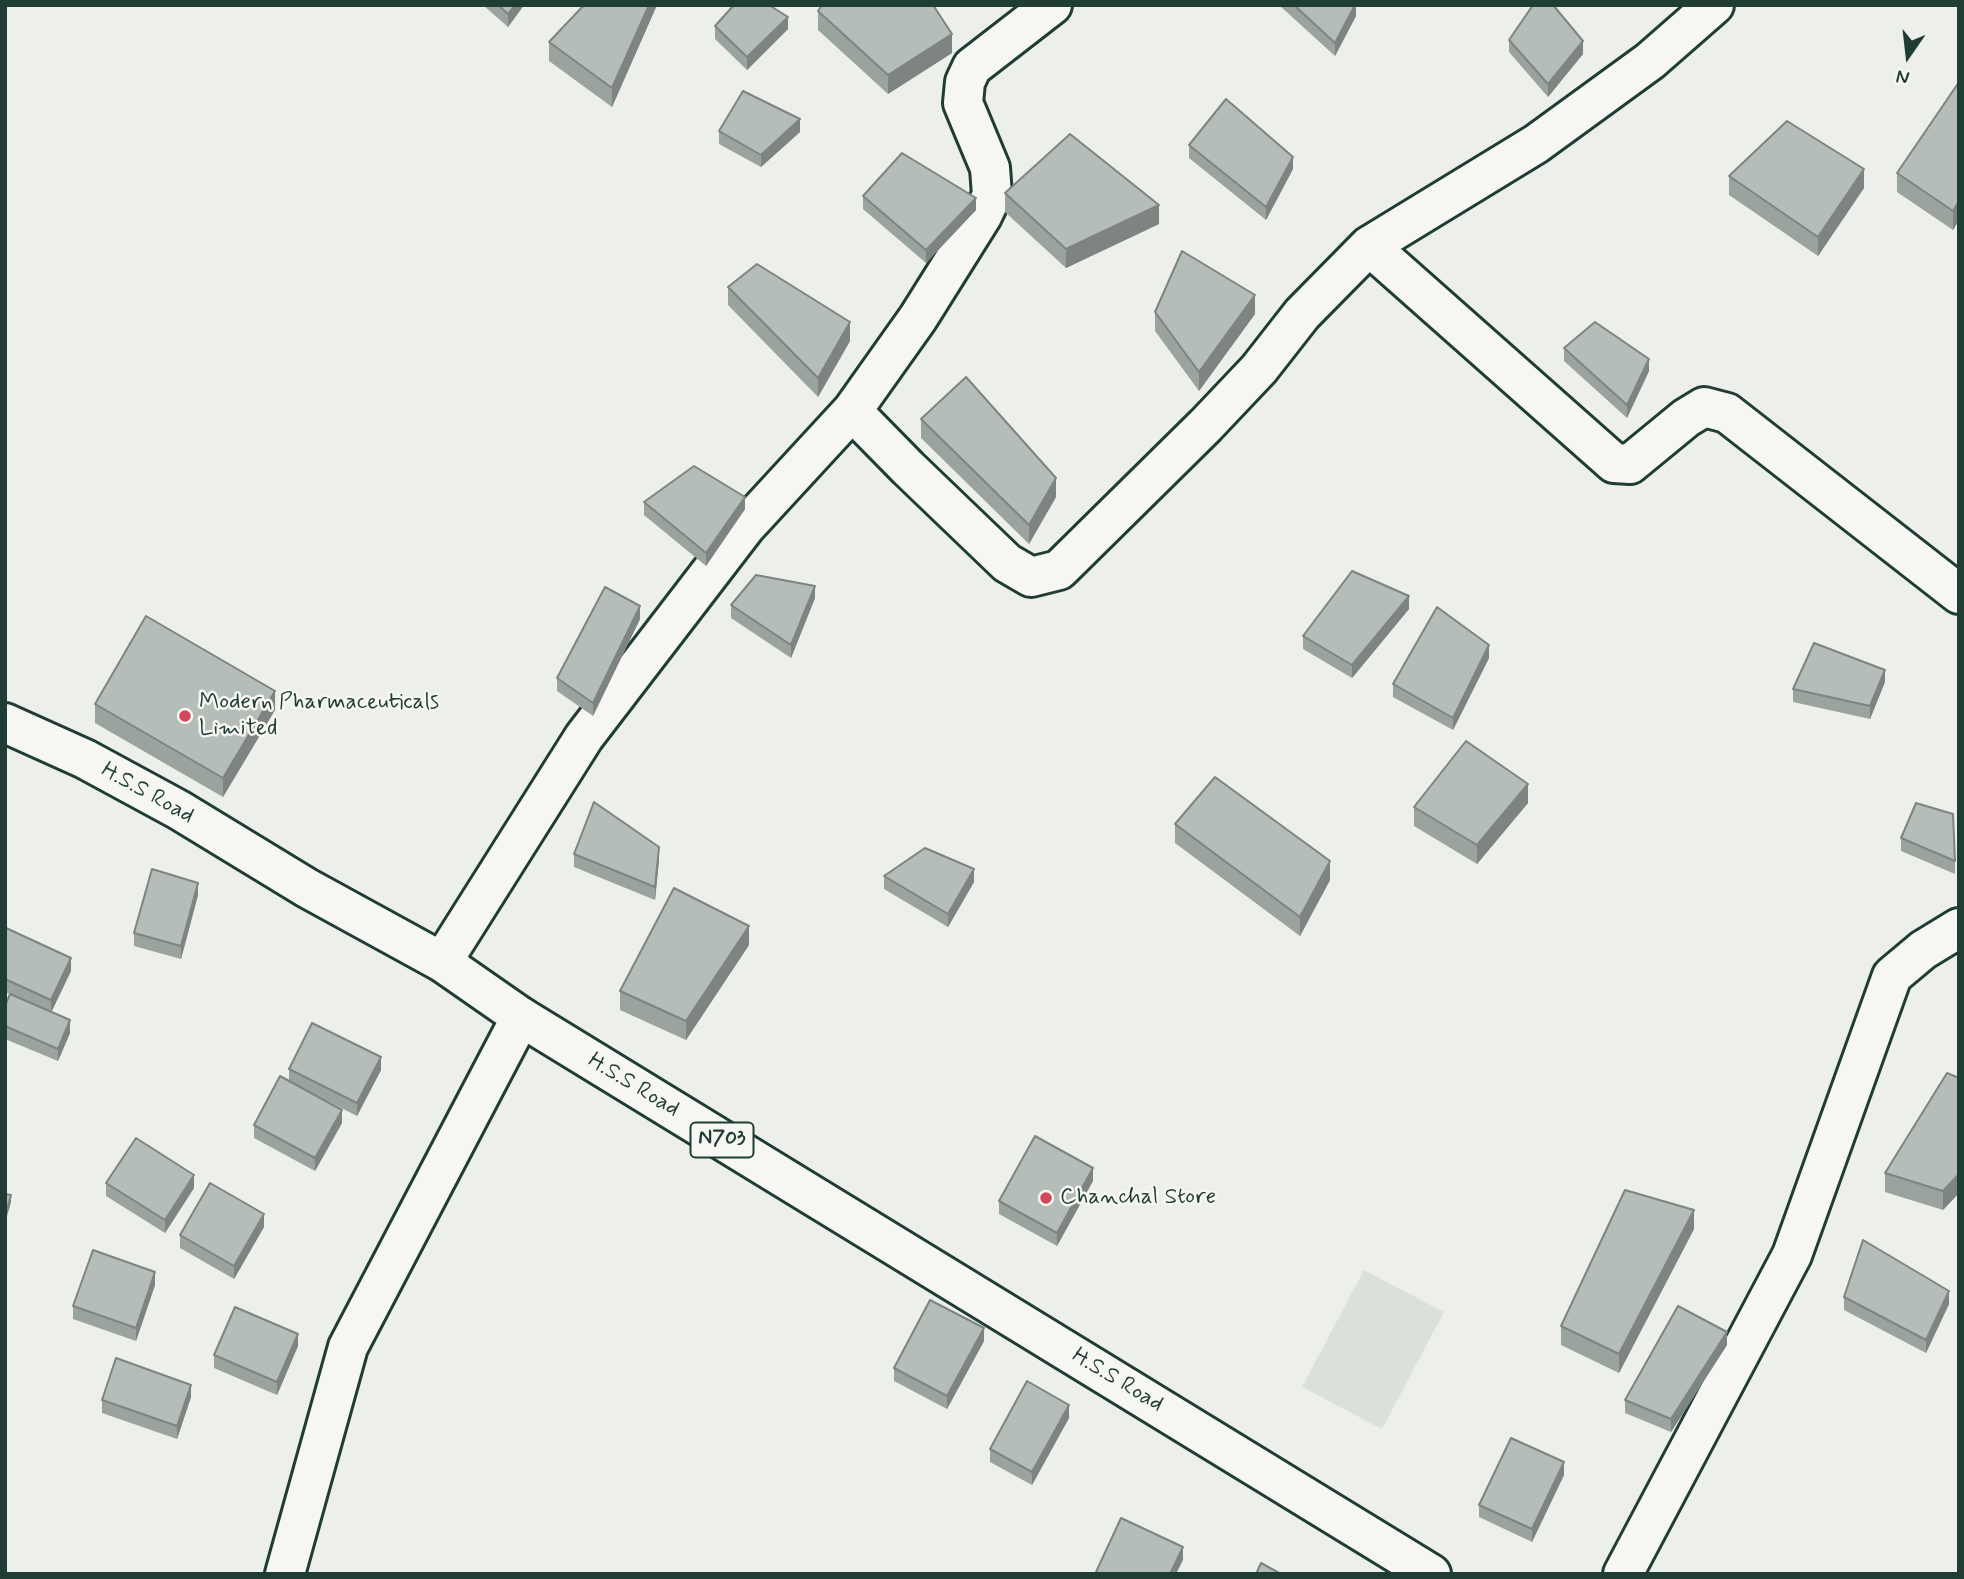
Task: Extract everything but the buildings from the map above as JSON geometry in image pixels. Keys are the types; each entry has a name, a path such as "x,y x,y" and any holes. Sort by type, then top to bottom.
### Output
{"main road":[{"path":"442,962 584,737 746,526 852,411 918,318 982,216 992,195 990,169 963,103 965,82 972,67 1052,5"},
{"path":"852,411 1007,563 1031,577 1059,570 1215,416 1259,369 1302,314 1369,246 1536,144 1650,61 1714,5"},
{"path":"1369,246 1614,463 1630,464 1686,418 1704,408 1727,413 1959,594"},
{"name":"H.S.S Road","path":"5,723 85,760 179,810 307,888 442,962 520,1017 1432,1574"},
{"path":"1623,1574 1791,1255 1892,976 1923,950 1959,928"},
{"path":"285,1574 348,1347 520,1017"}],"shaded area":[{"path":"1364,1270 1444,1312 1382,1429 1302,1387"}],"place":[{"name":"Modern Pharmaceuticals Limited","path":"185,716"},
{"name":"Chanchal Store","path":"1046,1198"}]}
